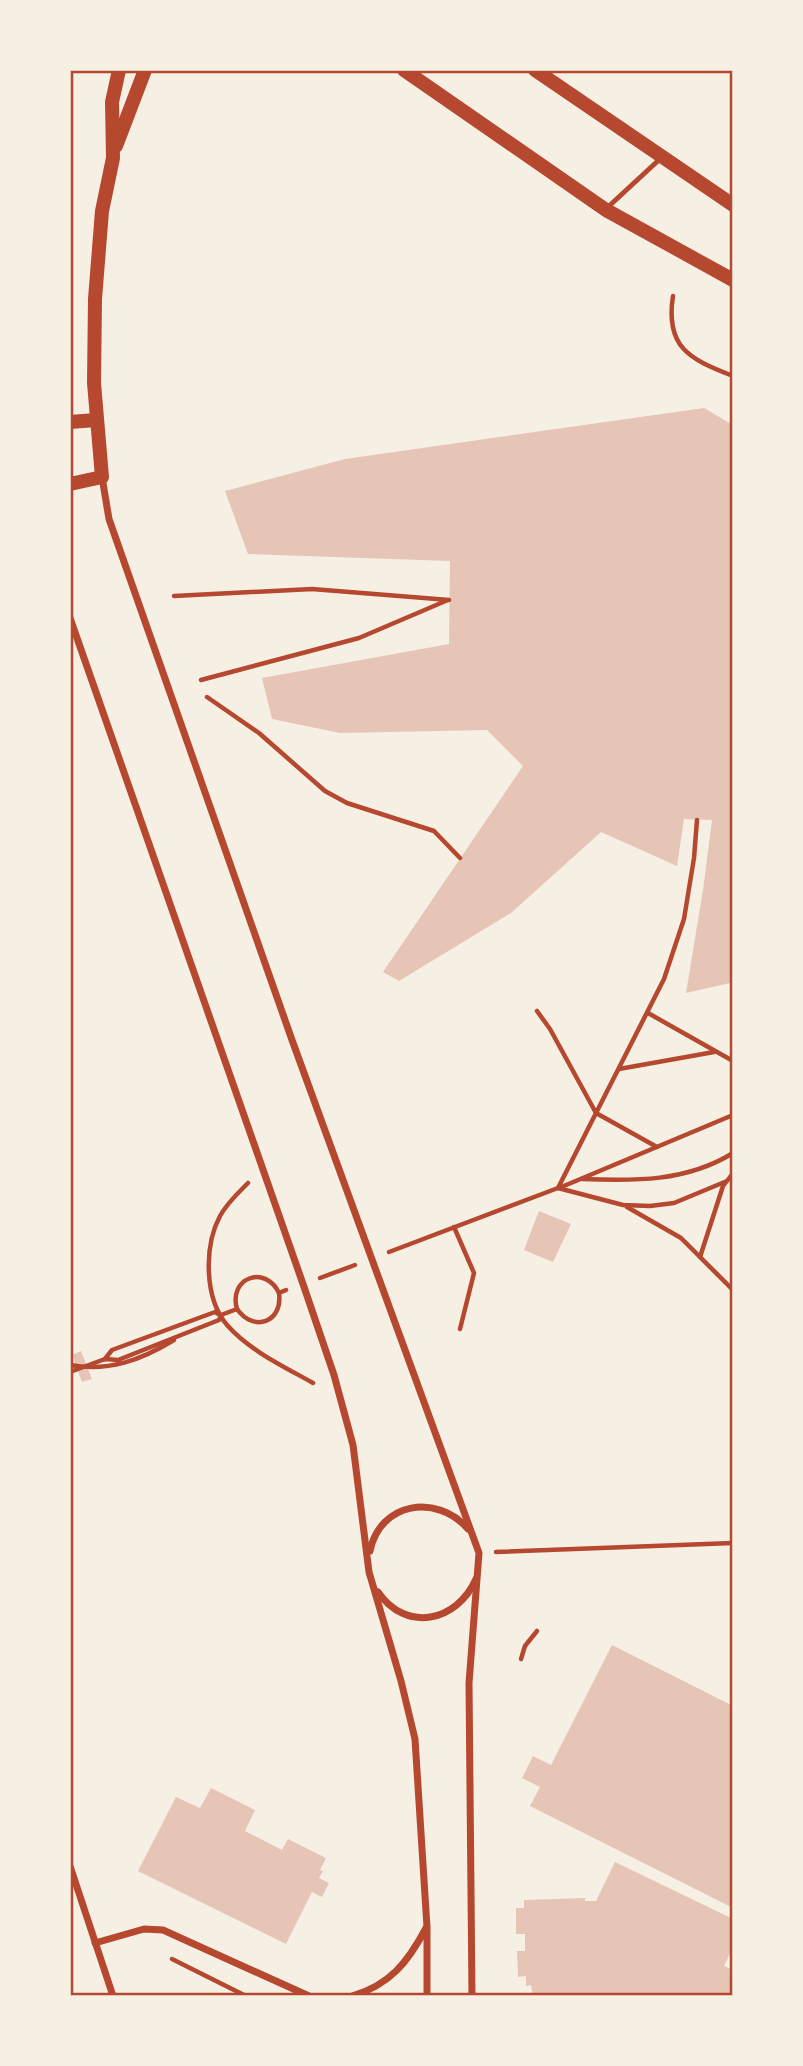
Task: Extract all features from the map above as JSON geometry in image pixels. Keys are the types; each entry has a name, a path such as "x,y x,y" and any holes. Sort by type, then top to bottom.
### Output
{"main road":[{"path":"113,158 111,102 119,70"},
{"path":"70,484 102,477 96,419 97,250 113,158 145,70"},
{"path":"404,70 606,210 733,280"},
{"path":"535,70 733,205"},
{"path":"70,422 96,419"}],"street":[{"path":"102,477 109,519 431,1426 479,1553 469,1683 472,1996"},
{"path":"70,618 303,1284 334,1375 353,1445 369,1572 415,1739 426,1927 427,1996"},
{"path":"368,1559 372,1541 380,1527 405,1510 424,1506 442,1510 461,1520 473,1536"},
{"path":"373,1585 384,1601 395,1609 407,1615 434,1617 464,1600 479,1571"},
{"path":"70,1866 113,1996"},
{"path":"352,1996 376,1986 402,1966 412,1954 426,1927"},
{"path":"95,1943 144,1929 163,1930 309,1996"}],"lane":[{"path":"606,210 662,158"}],"path":[{"path":"673,296 670,315 672,332 681,347 707,364 733,376"},
{"path":"174,596 312,589 449,600 359,638 201,680"},
{"path":"207,697 259,733 326,791 347,803 434,831 460,858"},
{"path":"558,1188 664,979 684,919 697,820"},
{"path":"537,1011 596,1113 657,1147"},
{"path":"648,1013 733,1061"},
{"path":"619,1069 715,1052"},
{"path":"279,1293 558,1188 733,1115"},
{"path":"579,1179 632,1181 674,1177 716,1163 733,1153"},
{"path":"70,1372 104,1359 118,1360 219,1320 221,1315 211,1279 210,1250 214,1233 227,1205 263,1168"},
{"path":"700,1257 723,1186 733,1173"},
{"path":"558,1188 623,1205 650,1206 674,1203 727,1181"},
{"path":"623,1205 681,1238 733,1290"},
{"path":"454,1227 474,1273 460,1329"},
{"path":"250,1278 265,1278 274,1284 279,1293 278,1309 267,1320 250,1321 237,1309 236,1292 241,1284 250,1278"},
{"path":"221,1315 237,1309"},
{"path":"104,1359 111,1350 215,1312 249,1345 313,1383"},
{"path":"70,1365 99,1368 126,1364 183,1334"},
{"path":"479,1553 733,1543"},
{"path":"521,1659 525,1646 537,1631"}],"building":[{"path":"704,408 733,425 733,977 730,983 686,993 712,820 684,819 677,866 601,832 511,913 399,981 383,972 523,766 487,730 340,733 272,719 262,678 449,644 450,561 248,554 225,491 345,459"},
{"path":"539,1211 571,1224 553,1262 524,1250"},
{"path":"81,1351 92,1379 82,1382 72,1355"},
{"path":"612,1645 733,1706 733,1908 530,1806 540,1787 522,1778 533,1756 551,1765"},
{"path":"211,1788 255,1810 245,1831 282,1850 288,1839 326,1858 319,1878 329,1883 322,1897 312,1892 286,1944 138,1871 176,1797 200,1808"},
{"path":"615,1862 733,1919 733,1947 724,1966 733,1970 733,1996 533,1996 531,1985 526,1986 526,1976 518,1977 517,1951 525,1951 525,1934 516,1934 516,1908 524,1908 524,1900 585,1898 585,1901 596,1901"}]}
